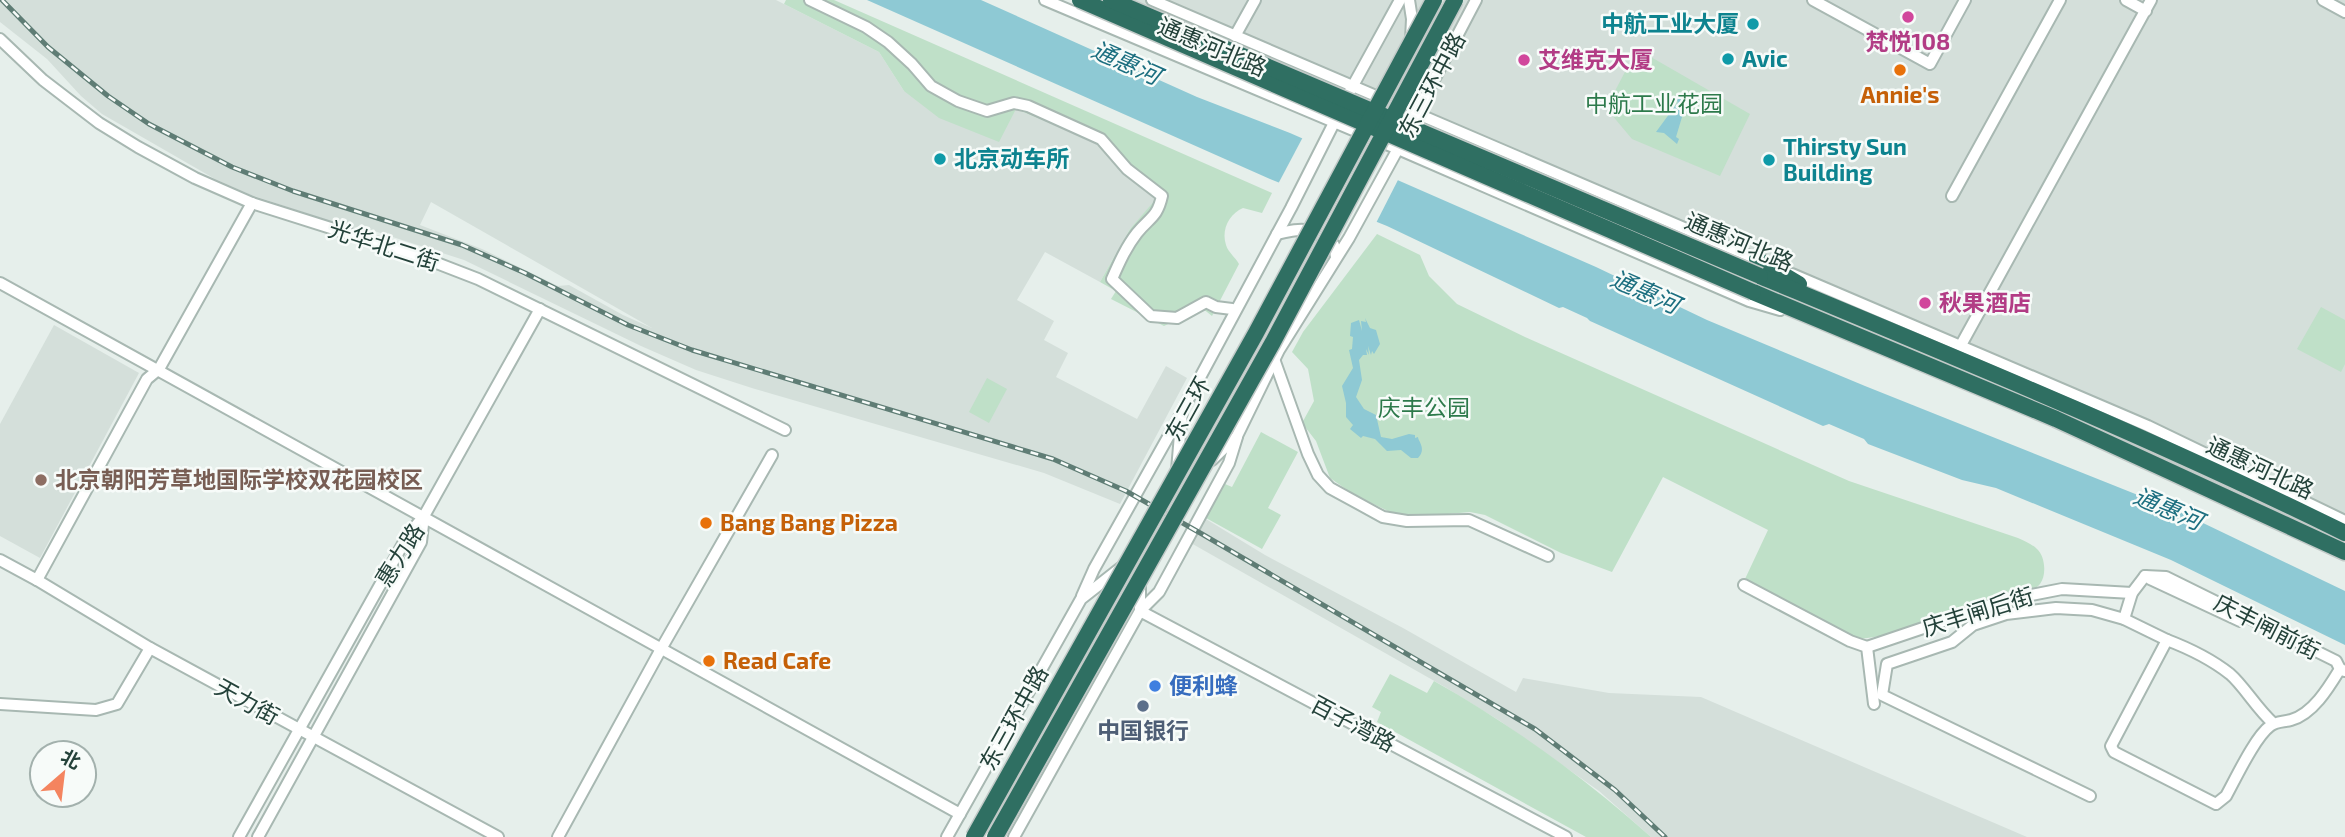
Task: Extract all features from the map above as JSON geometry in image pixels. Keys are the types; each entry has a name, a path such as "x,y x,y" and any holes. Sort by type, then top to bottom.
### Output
{"highway":[{"name":"通惠河北路","path":"1080,0 1829,325 2056,419 2345,552"},
{"name":"通惠河北路","path":"1111,0 2082,412 2285,503 2345,533"},
{"name":"东三环","path":"974,837 1256,334 1434,0"},
{"name":"东三环","path":"995,837 1273,342 1455,0"},
{"path":"1757,259 1856,316"},
{"path":"2285,503 2345,527"}],"street":[{"path":"810,0 866,27 888,41 930,86 958,101 987,111 1014,103 1028,106 1101,139 1127,169 1162,196 1159,212 1138,233 1122,256 1112,279 1151,316 1177,318 1206,302 1216,307 1232,309"},
{"name":"通惠河北路","path":"1045,0 1749,301 1829,325"},
{"name":"通惠河北路","path":"1152,0 2151,427 2345,521"},
{"path":"1234,36 1255,0"},
{"path":"1334,123 1400,0"},
{"path":"1321,229 1388,102 1409,53 1412,34 1409,0"},
{"name":"东三环中路","path":"1336,257 1387,170 1476,0"},
{"path":"1813,0 1930,64 1965,0"},
{"path":"1952,196 2060,0"},
{"path":"1961,345 2149,5 2126,0"},
{"path":"2323,0 2345,12"},
{"name":"光华北二街","path":"0,39 43,80 99,123 138,148 195,178 252,204 416,255 478,279 785,430"},
{"name":"东三环中路","path":"947,837 1081,599 1094,569 1182,411 1334,123"},
{"path":"37,580 148,379 159,369 252,204"},
{"path":"1014,837 1140,611 1158,592 1229,463 1237,436 1274,359 1336,257 1334,245 1321,229 1303,228 1277,234"},
{"path":"0,283 960,814"},
{"path":"424,516 540,309"},
{"path":"1274,359 1308,454 1318,475 1330,488 1383,517 1407,522 1469,520 1548,556"},
{"name":"东三环中路","path":"1081,599 1124,565 1177,469 1182,411"},
{"path":"1140,611 1140,573 1192,478 1237,436"},
{"path":"558,837 772,455"},
{"path":"1177,469 1192,478"},
{"name":"惠力路","path":"239,837 408,535 424,516"},
{"name":"惠力路","path":"258,837 421,542 424,516"},
{"name":"天力街","path":"0,560 150,648 498,837"},
{"path":"1124,565 1140,573"},
{"name":"庆丰闸前街","path":"2132,593 2145,576 2166,577 2336,661 2343,670"},
{"path":"1744,585 1850,642 1867,647 1874,704"},
{"name":"庆丰闸后街","path":"1867,647 2006,600 2062,589 2132,593"},
{"path":"2124,619 2132,593"},
{"path":"2090,796 1882,695 1887,664 1952,642 1973,625 2006,614 2056,608 2092,610 2124,619 2191,650 2231,674 2273,723"},
{"name":"百子湾路","path":"1140,611 1566,837"},
{"path":"2167,640 2111,746 2114,752 2216,803 2226,796 2262,733 2273,723 2291,720 2306,712 2343,670"},
{"path":"0,704 96,710 117,704 150,648"},
{"path":"1871,680 1884,681"}],"shaded area":[{"path":"0,0 776,0 879,52 904,91 1016,109 1097,143 1122,172 1157,199 1130,229 1100,282 1045,252 1017,300 1054,321 1044,340 1068,353 1056,377 1137,419 1166,366 1187,378 1120,504 1044,473 696,370 464,260 368,229 348,227 251,195 215,179 102,114 81,96 47,59 0,22","holes":["431,202 652,328 569,285 558,286 482,249 420,225"]},
{"path":"1117,0 2345,0 2345,542 1376,109"},
{"name":"北京朝阳芳草地国际学校双花园校区","path":"54,325 139,373 40,558 0,536 0,424"},
{"path":"1196,513 1265,555 1516,692 1523,678 1609,693 1701,697 2027,837 1651,837 1599,791 1500,721 1182,538"}],"green space":[{"path":"786,0 834,0 1272,193 1262,213 1243,208 1227,223 1226,245 1239,264 1212,316 1202,308 1164,326 1111,299 1116,291 1100,282 1130,229 1156,199 1122,172 1097,143 1016,109 999,142 939,118 904,91 879,52 784,4"},
{"name":"中航工业花园","path":"1637,49 1750,114 1720,176 1632,139 1606,108"},
{"name":"庆丰公园","path":"1377,234 1420,255 1429,276 1457,304 1525,337 1849,481 2028,543 2042,556 2044,571 2040,584 2028,591 2004,595 1896,632 1858,639 1745,579 1768,530 1663,477 1612,572 1561,553 1485,515 1470,512 1415,517 1392,513 1353,494 1330,478 1316,441 1302,423 1314,401 1308,369 1292,352 1303,332"},
{"path":"2321,307 2345,320 2345,364 2341,372 2297,349"},
{"path":"987,378 1007,389 989,423 969,412"},
{"path":"1261,432 1298,452 1268,508 1281,515 1262,549 1206,518 1225,484 1232,487"},
{"path":"1390,674 1427,693 1434,681 1492,716 1574,773 1651,837 1586,837 1377,722 1381,712 1372,707"}],"water":[{"name":"通惠河","path":"867,0 981,0 1197,97 1290,133 1596,267 1707,320 2178,511 2345,591 2345,645 2171,560 1996,488 1962,480 1868,444 1864,439 1829,424 1823,426 1563,307 1559,308 1387,226 1270,179"},
{"path":"1679,95 1684,103 1692,102 1689,108 1685,107 1676,137 1679,139 1677,144 1664,133 1656,132 1678,102 1676,100"},
{"path":"1365,318 1370,328 1376,330 1380,344 1371,355 1368,346 1369,355 1366,349 1367,355 1363,355 1359,360 1362,380 1356,397 1364,409 1376,415 1381,437 1392,439 1409,434 1418,437 1422,448 1418,458 1411,458 1401,450 1387,451 1375,439 1363,436 1361,438 1350,429 1353,425 1346,417 1342,386 1353,368 1349,350 1352,349 1353,337 1350,336 1351,323 1359,320 1362,331 1361,321 1366,322"}],"pier":[{"path":"1304,135 1399,178 1375,225 1277,186"}],"railway":[{"path":"2,0 48,47 108,96 149,124 232,167 293,191 462,245 525,273 628,325 692,350 1053,459 1126,491 1535,729 1615,790 1665,837"}],"place":[{"name":"梵悦108","path":"1908,17"},
{"name":"中航工业大厦","path":"1753,24"},
{"name":"Avic","path":"1728,59"},
{"name":"艾维克大厦","path":"1524,60"},
{"name":"Annie's","path":"1900,70"},
{"name":"北京动车所","path":"940,159"},
{"name":"Thirsty Sun Building","path":"1769,160"},
{"name":"秋果酒店","path":"1925,303"},
{"name":"北京朝阳芳草地国际学校双花园校区","path":"41,480"},
{"name":"Bang Bang Pizza","path":"706,523"},
{"name":"Read Cafe","path":"709,661"},
{"name":"便利蜂","path":"1155,686"},
{"name":"中国银行","path":"1143,706"}]}
